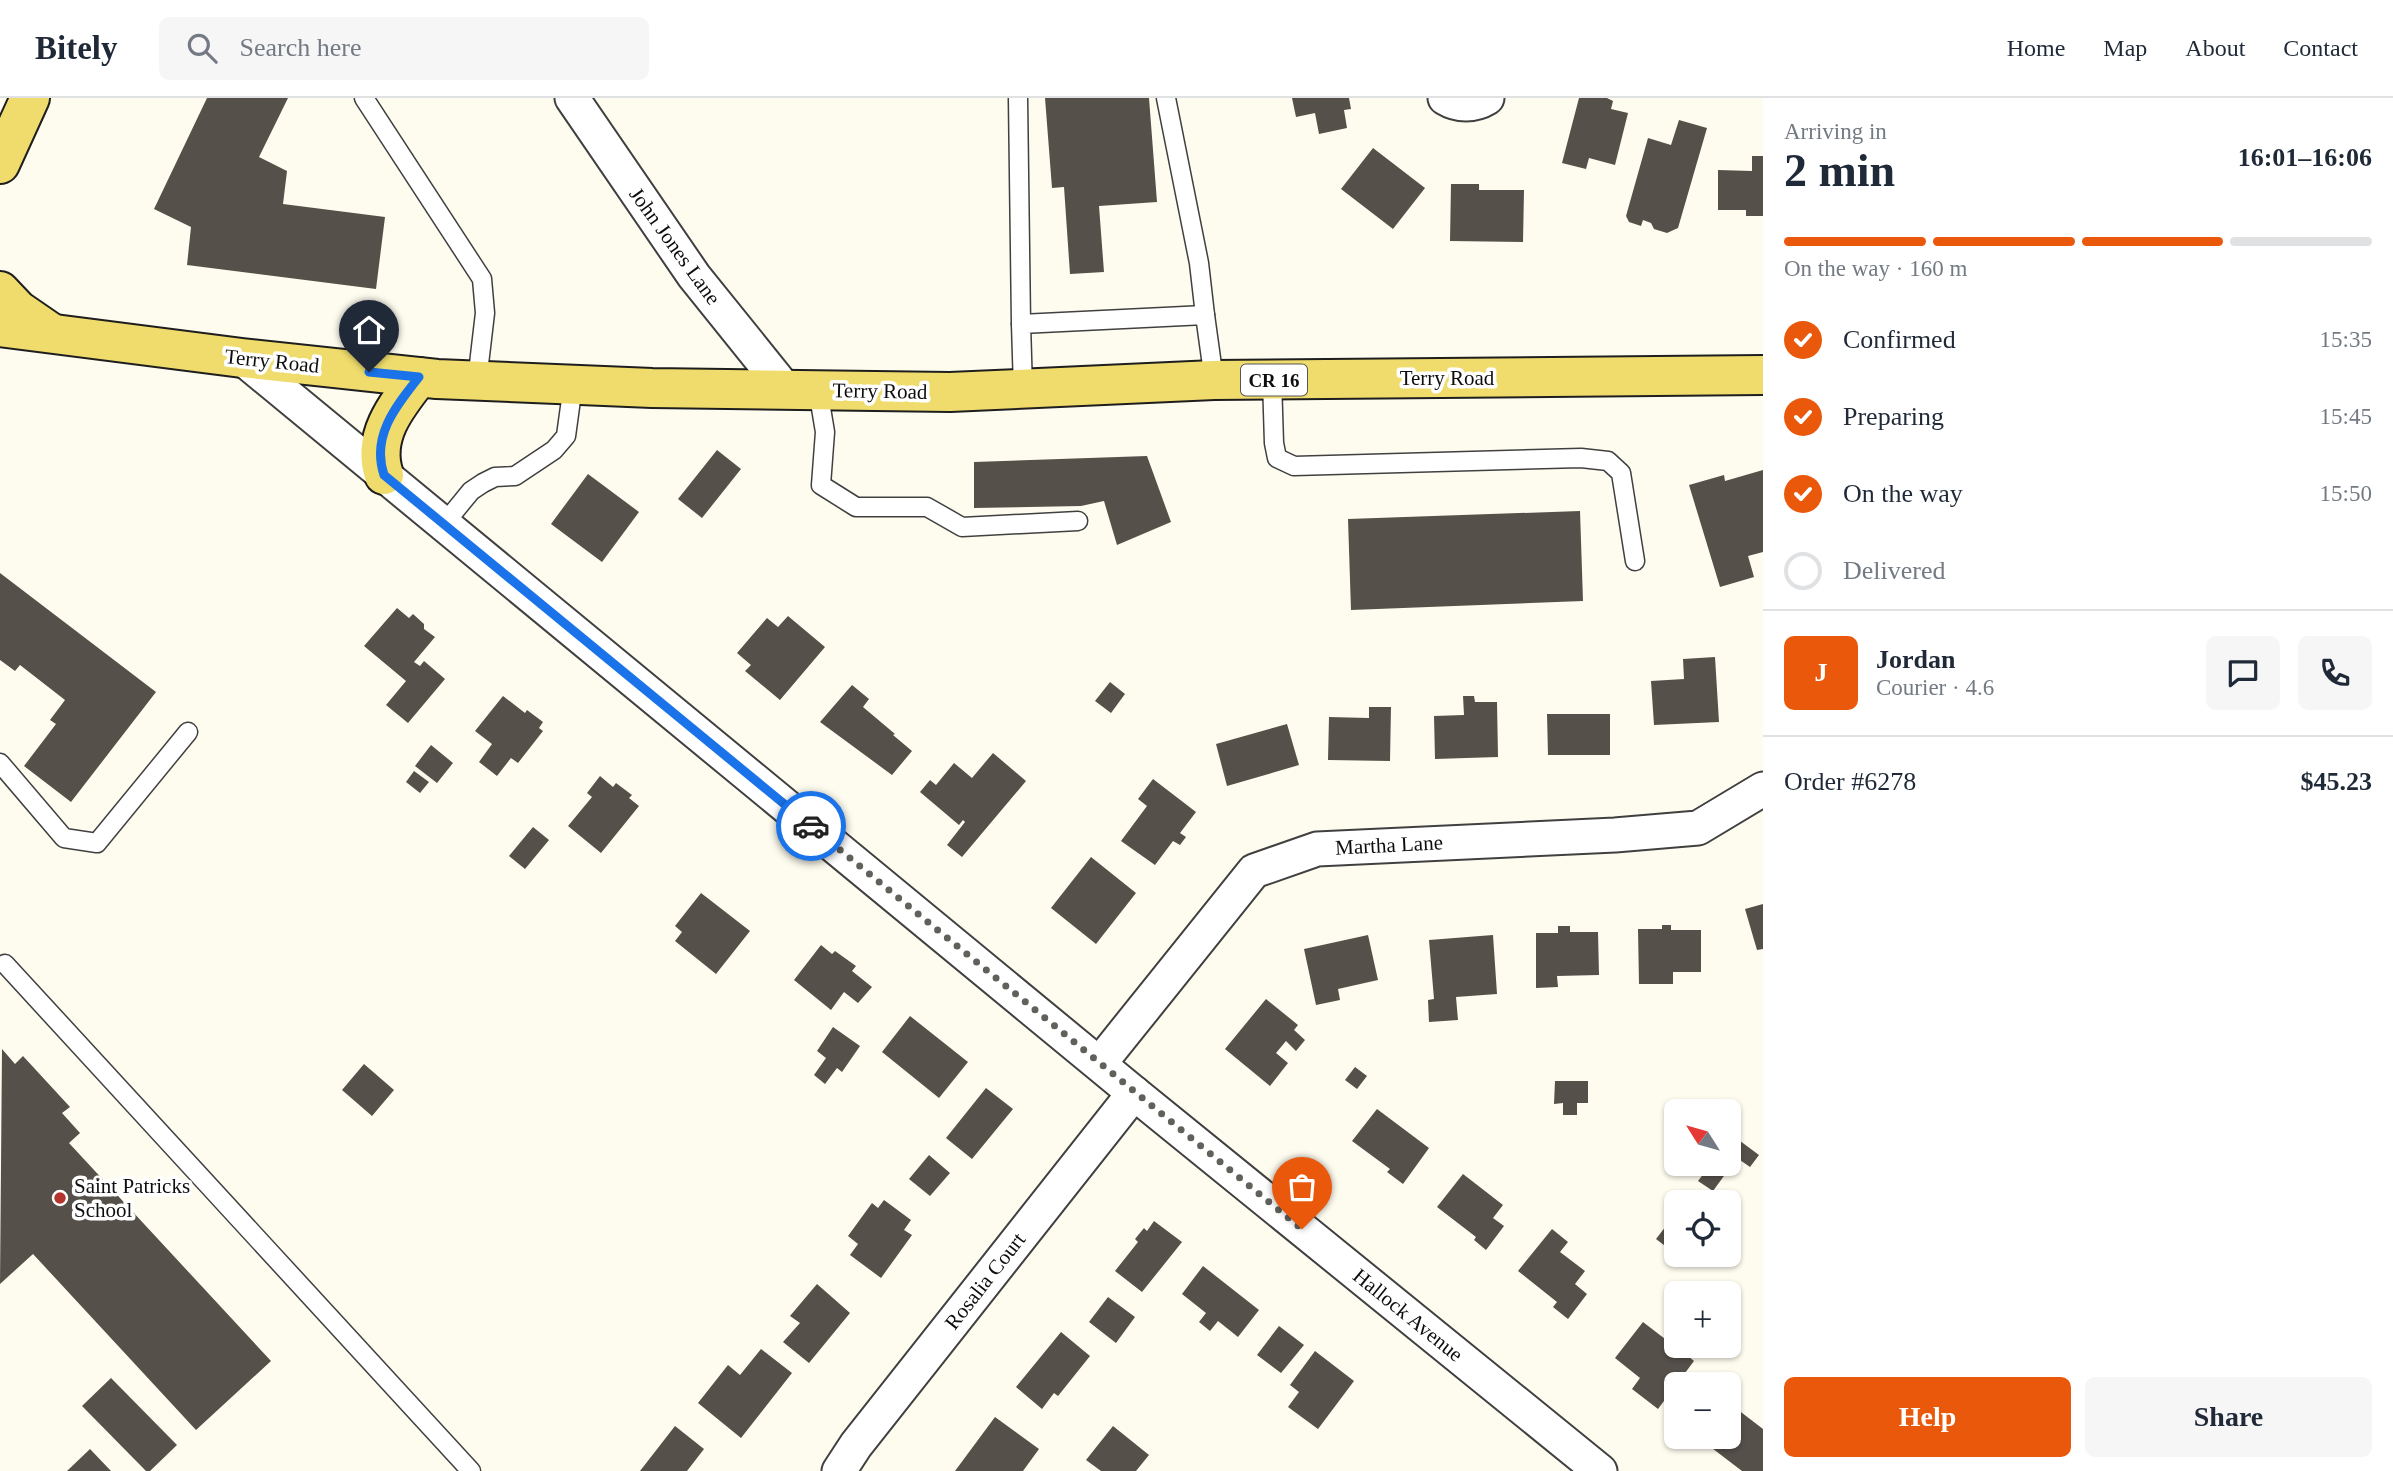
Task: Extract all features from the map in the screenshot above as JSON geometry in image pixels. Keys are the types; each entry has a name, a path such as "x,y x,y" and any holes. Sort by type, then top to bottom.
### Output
{"main road":[{"path":"0,164 30,98"},
{"path":"0,291 18,310 52,333"},
{"name":"Terry Road","path":"0,327 419,377 573,385 950,392 1214,380 1763,375"},
{"path":"384,475 380,461 380,444 388,421 419,377"}],"street":[{"name":"John Jones Lane","path":"572,98 694,276 802,389"},
{"path":"1445,98 1454,104 1478,104 1488,98"},
{"name":"Hallock Avenue","path":"243,358 1100,1063 1133,1093 1601,1471"},
{"name":"Martha Lane","path":"1100,1063 1254,871 1317,849 1615,835 1698,828 1763,789"},
{"name":"Rosalia Court","path":"839,1471 856,1444 1133,1093"}],"lane":[{"path":"364,98 482,279 485,313 478,381"},
{"path":"1018,98 1023,390"},
{"path":"1166,98 1199,263 1214,380"},
{"path":"1021,324 1205,315"},
{"path":"1272,380 1277,458 1294,466 1581,458 1608,461 1621,473 1635,561"},
{"path":"444,524 471,491 495,477 515,475 554,450 566,436 573,385"},
{"path":"802,389 825,432 821,485 856,507 928,507 961,527 1078,521"},
{"path":"0,763 64,838 97,843 188,732"},
{"path":"5,964 471,1471"}],"building":[{"path":"207,98 288,98 259,157 287,171 283,204 385,217 376,289 187,265 191,227 154,209"},
{"path":"1045,98 1149,98 1157,202 1099,206 1104,272 1070,274 1064,187 1052,188"},
{"path":"1292,98 1349,98 1351,109 1344,110 1347,128 1319,134 1315,113 1296,117"},
{"path":"1579,98 1607,98 1613,101 1611,109 1628,113 1615,165 1589,158 1586,169 1562,163"},
{"path":"1679,120 1707,128 1678,228 1667,233 1654,229 1651,223 1643,220 1641,226 1629,222 1626,216 1648,138 1671,145"},
{"path":"1373,148 1425,188 1393,229 1341,189"},
{"path":"1752,156 1763,156 1763,216 1746,216 1746,210 1718,210 1718,170 1752,171"},
{"path":"1451,184 1479,184 1479,190 1524,190 1523,242 1450,241"},
{"path":"717,450 741,469 702,518 678,499"},
{"path":"1147,456 1171,522 1117,545 1104,501 1081,506 974,508 974,462"},
{"path":"1763,470 1763,552 1748,556 1754,577 1720,587 1689,485 1724,475 1725,481"},
{"path":"588,474 639,512 602,562 551,524"},
{"path":"1580,511 1583,601 1351,610 1348,519"},
{"path":"0,573 156,692 71,802 24,766 56,724 50,720 65,700 20,665 15,671 0,660"},
{"path":"397,608 409,618 413,614 424,624 424,629 435,637 414,662 420,666 424,661 445,679 408,723 386,705 406,681 364,646"},
{"path":"788,616 825,647 780,700 745,671 751,665 737,653 767,618 778,627"},
{"path":"1715,657 1719,722 1654,725 1651,681 1684,679 1683,659"},
{"path":"1110,682 1125,694 1111,713 1095,701"},
{"path":"852,685 869,699 863,707 912,751 892,775 820,722"},
{"path":"503,696 525,713 527,710 543,722 539,728 543,731 518,763 511,758 497,776 479,762 492,744 475,731"},
{"path":"1463,696 1474,696 1475,702 1497,702 1498,757 1435,759 1434,716 1464,715"},
{"path":"1369,707 1391,707 1390,761 1328,760 1329,717 1369,718"},
{"path":"1547,714 1610,714 1610,755 1548,755"},
{"path":"1287,724 1299,765 1227,786 1216,744"},
{"path":"431,745 453,763 437,783 415,766"},
{"path":"993,753 1026,781 962,857 947,845 965,822 963,820 959,825 920,792 930,780 936,785 954,763 972,778"},
{"path":"414,771 429,782 420,793 406,782"},
{"path":"600,776 613,787 616,783 632,795 629,798 639,806 601,853 568,826 592,797 587,793"},
{"path":"1153,779 1196,812 1180,833 1186,837 1180,845 1173,841 1155,865 1121,841 1147,806 1138,799"},
{"path":"533,827 549,840 525,869 509,856"},
{"path":"1091,857 1136,893 1096,944 1051,908"},
{"path":"701,893 750,931 716,974 675,941 682,932 675,926"},
{"path":"1763,904 1763,949 1757,950 1745,909"},
{"path":"1662,925 1671,925 1671,930 1701,930 1701,972 1673,972 1673,984 1639,984 1638,929 1662,929"},
{"path":"1558,926 1570,926 1570,932 1598,932 1599,975 1557,976 1558,987 1536,988 1536,933 1558,933"},
{"path":"1368,935 1378,980 1338,989 1340,1000 1316,1005 1304,949"},
{"path":"1493,935 1497,994 1456,997 1458,1020 1429,1022 1428,1000 1434,999 1429,940"},
{"path":"821,945 856,966 852,971 872,987 858,1003 844,992 831,1010 794,980"},
{"path":"1266,999 1298,1025 1294,1030 1305,1040 1296,1051 1286,1041 1276,1053 1288,1063 1270,1086 1225,1049"},
{"path":"910,1016 968,1062 939,1098 882,1052"},
{"path":"833,1027 860,1046 842,1072 837,1068 825,1084 814,1075 826,1058 817,1051"},
{"name":"Saint Patricks School","path":"2,1049 15,1064 23,1056 70,1107 62,1113 80,1133 69,1143 271,1361 196,1430 33,1254 0,1284"},
{"path":"364,1064 394,1090 372,1116 342,1090"},
{"path":"1355,1067 1367,1076 1357,1089 1345,1080"},
{"path":"1555,1081 1588,1081 1588,1103 1577,1103 1577,1115 1563,1115 1563,1103 1554,1104"},
{"path":"986,1088 1013,1109 972,1159 946,1138"},
{"path":"1377,1109 1429,1148 1403,1184 1387,1172 1390,1169 1352,1141"},
{"path":"1741,1142 1759,1155 1750,1167 1741,1161"},
{"path":"929,1155 950,1173 930,1196 909,1179"},
{"path":"1463,1174 1503,1205 1493,1218 1504,1226 1486,1250 1474,1240 1476,1237 1437,1207"},
{"path":"1702,1176 1724,1176 1714,1190 1698,1181"},
{"path":"884,1200 911,1220 904,1230 912,1235 881,1278 850,1255 858,1244 848,1236 872,1203 878,1208"},
{"path":"1154,1221 1182,1242 1142,1292 1115,1271 1138,1242 1135,1239 1144,1228 1147,1231"},
{"path":"1552,1229 1568,1242 1560,1252 1585,1271 1575,1284 1587,1294 1568,1319 1553,1307 1557,1302 1518,1271"},
{"path":"1664,1229 1664,1245 1656,1239"},
{"path":"1203,1266 1259,1310 1238,1337 1218,1321 1210,1331 1199,1322 1206,1313 1182,1294"},
{"path":"817,1284 850,1313 809,1363 783,1342 800,1323 790,1316"},
{"path":"1108,1297 1135,1317 1116,1343 1089,1322"},
{"path":"1643,1322 1664,1338 1664,1358 1690,1358 1694,1361 1686,1372 1664,1372 1664,1401 1658,1409 1632,1389 1640,1378 1615,1358"},
{"path":"1279,1326 1304,1345 1281,1373 1257,1355"},
{"path":"1061,1332 1090,1356 1058,1396 1054,1393 1042,1409 1016,1387"},
{"path":"761,1349 792,1373 741,1438 698,1403 728,1365 740,1375"},
{"path":"1315,1351 1354,1381 1318,1429 1288,1407 1299,1392 1290,1385"},
{"path":"111,1378 177,1445 150,1471 146,1471 82,1406"},
{"path":"1741,1412 1763,1429 1763,1471 1742,1471 1713,1449 1741,1449"},
{"path":"995,1417 1039,1449 1023,1471 955,1471"},
{"path":"675,1426 704,1449 687,1471 640,1471"},
{"path":"1113,1426 1149,1455 1136,1471 1101,1471 1086,1460"},
{"path":"90,1449 111,1471 67,1471"}],"way so far":[{"path":"811,826 1302,1229"}],"place":[{"name":"Saint Patricks School","path":"60,1198"}],"route":[{"path":"369,372 419,377 388,421 380,444 380,461 384,475 811,826"}]}
